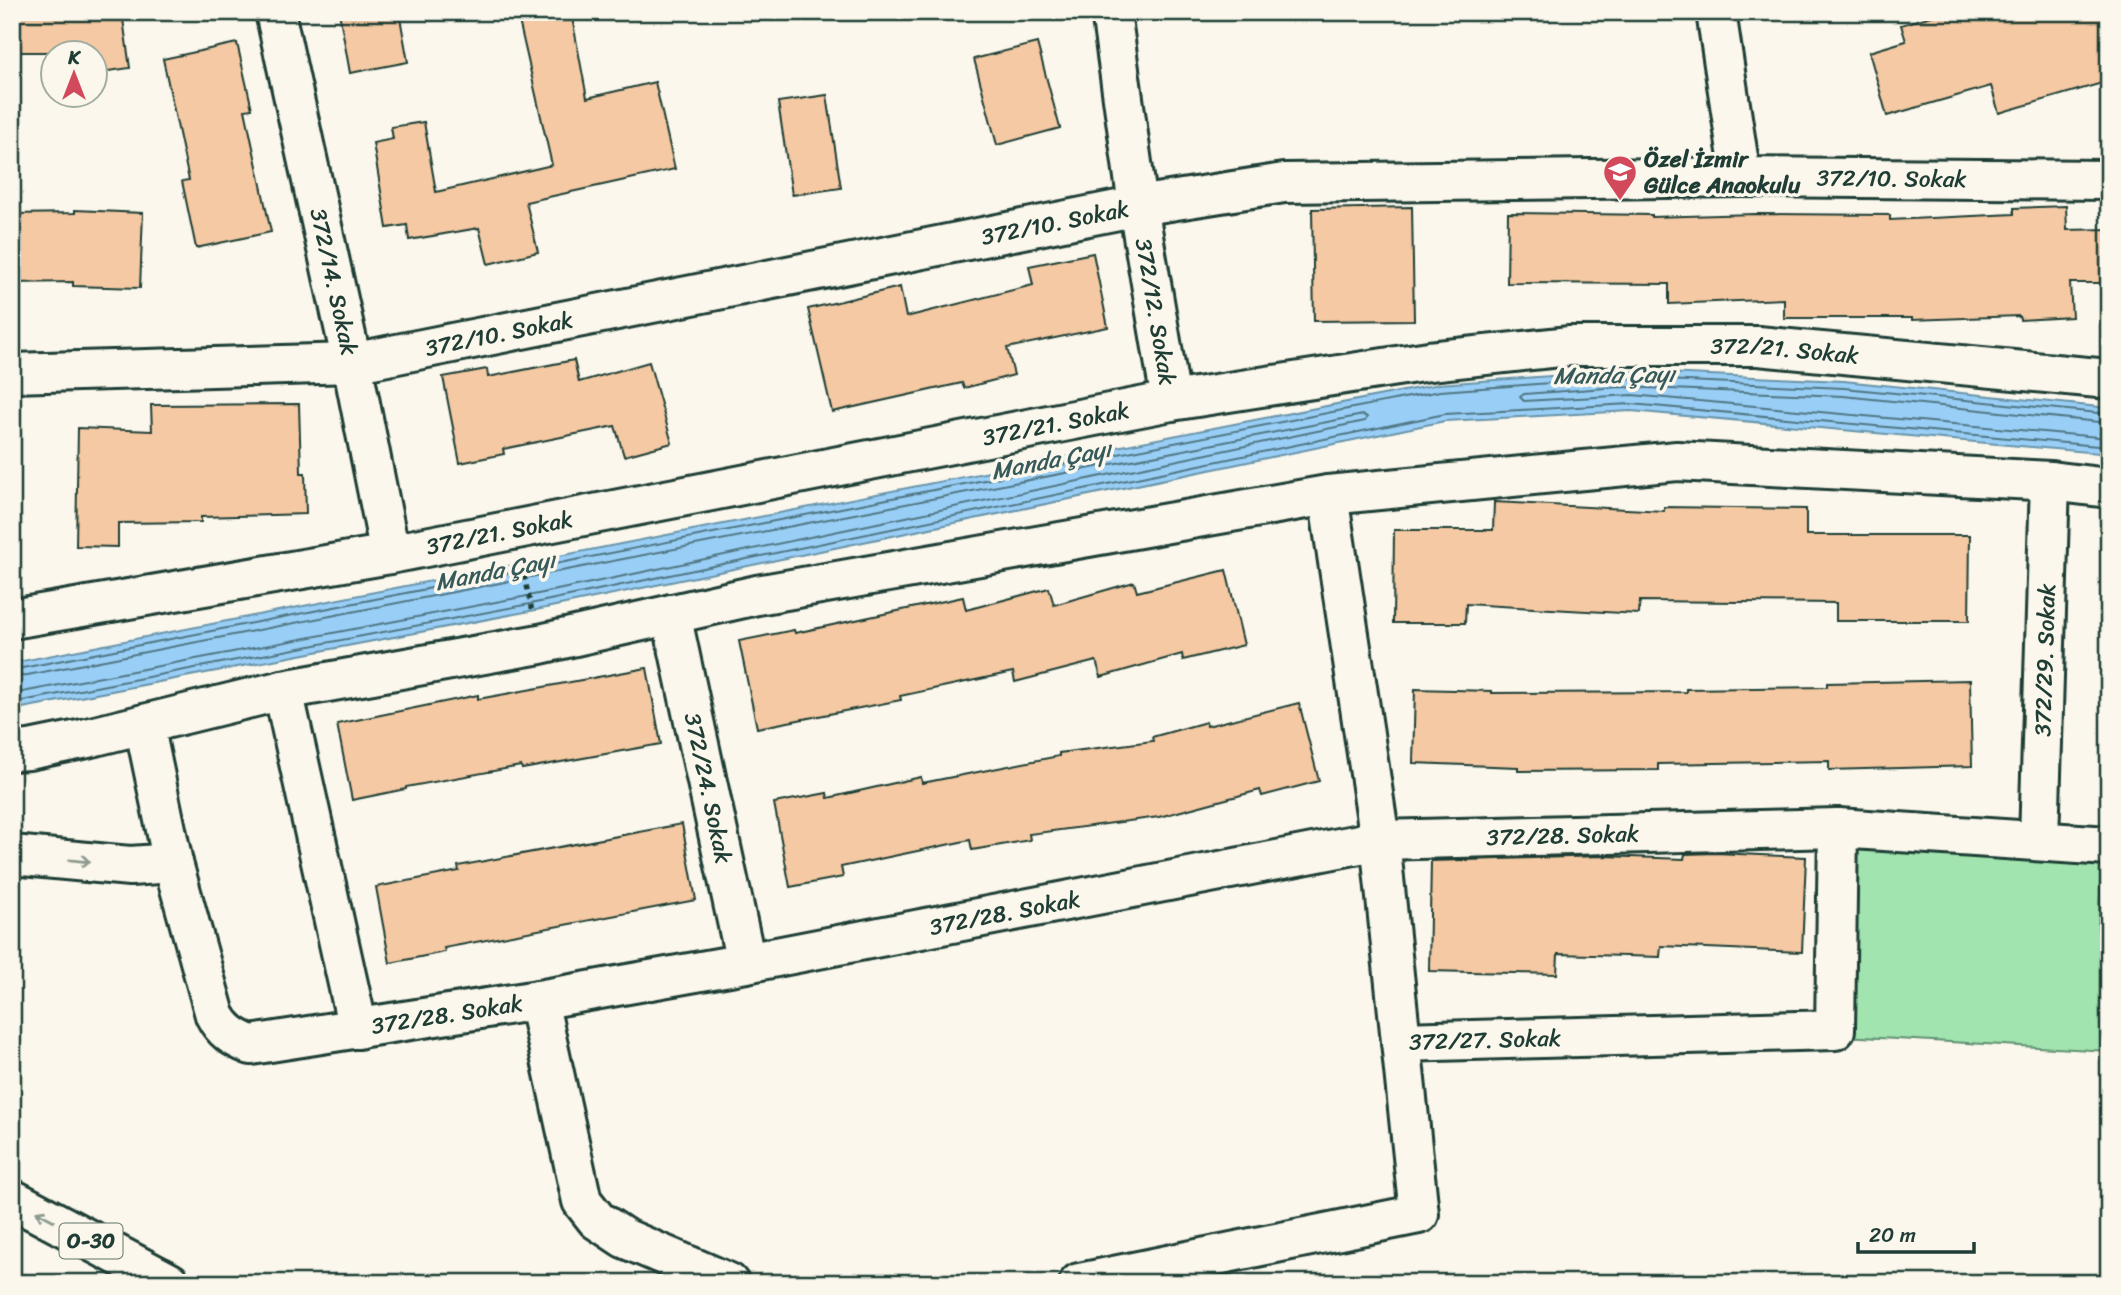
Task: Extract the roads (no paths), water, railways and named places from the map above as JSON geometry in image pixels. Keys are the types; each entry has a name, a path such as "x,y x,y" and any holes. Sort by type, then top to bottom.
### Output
{"main road":[{"name":"372/14. Sokak","path":"275,12 352,363 390,554"},
{"name":"372/12. Sokak","path":"1111,12 1138,206 1171,401"},
{"path":"1716,12 1741,177"},
{"name":"372/10. Sokak","path":"12,373 352,363 1138,206 1284,183 1741,177 2109,180"},
{"name":"372/21. Sokak","path":"12,619 390,554 1171,401 1429,361 1570,346 1758,346 2109,379"},
{"path":"12,751 43,747 537,632 671,614 757,595 1328,495 1677,461 2050,481 2109,488"},
{"name":"372/29. Sokak","path":"2039,840 2050,481"},
{"name":"372/27. Sokak","path":"1328,495 1380,840 1401,1042 1835,1030 1838,828"},
{"name":"372/24. Sokak","path":"671,614 746,962"},
{"path":"283,690 358,1029"},
{"name":"372/28. Sokak","path":"144,724 173,863 215,1015 222,1029 237,1040 251,1045 538,1000 1380,840 1838,828 2109,846"},
{"path":"12,855 130,866 173,863"},
{"path":"538,1000 582,1201 597,1220 624,1238 729,1283"},
{"path":"1079,1283 1419,1214 1401,1042"},
{"name":"O-30","path":"12,1199 170,1283"}],"water":[{"name":"Manda Çayı","path":"1620,371 1844,381 2109,408 2109,454 1631,411 1445,421 541,609 12,710 12,663 1439,384"}],"place":[{"name":"Özel İzmir Gülce Anaokulu","path":"1620,202"}]}
